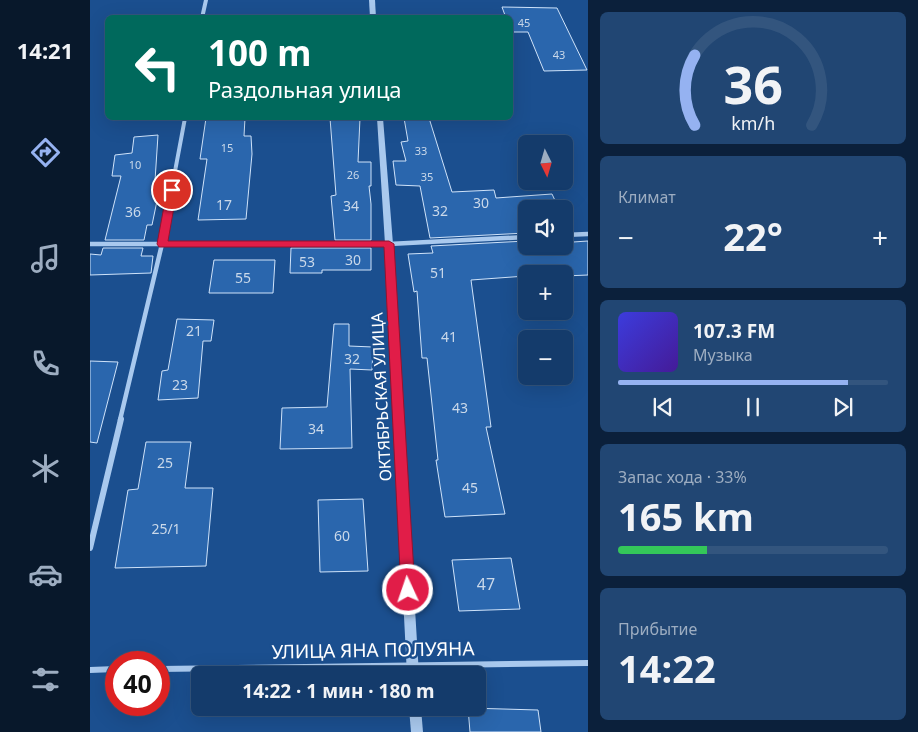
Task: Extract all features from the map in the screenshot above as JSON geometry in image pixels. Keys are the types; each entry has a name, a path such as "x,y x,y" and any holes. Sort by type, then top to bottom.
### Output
{"street":[{"path":"203,15 206,0"},
{"path":"372,0 373,15"},
{"path":"90,548 162,244 185,120"},
{"name":"ОКТЯБРЬСКАЯ УЛИЦА","path":"380,120 389,244 412,666"},
{"path":"573,235 588,234"},
{"path":"90,244 389,244 518,237"},
{"name":"УЛИЦА ЯНА ПОЛУЯНА","path":"486,668 588,663"},
{"path":"90,670 105,669"},
{"name":"УЛИЦА ЯНА ПОЛУЯНА","path":"170,669 191,669"},
{"path":"416,716 417,732"}],"building":[{"path":"502,7 557,8 587,70 544,71 528,32 513,32 513,15 505,15"},
{"path":"206,120 245,120 244,136 251,136 252,154 246,219 198,220 207,159 200,159"},
{"path":"330,120 360,120 358,162 371,162 371,186 369,186 371,240 335,240 331,196 336,195"},
{"path":"404,120 430,120 452,192 494,190 496,198 552,194 555,200 518,200 518,233 430,238 420,186 396,185 393,161 406,161 401,142 408,141"},
{"path":"158,135 154,196 158,196 152,225 147,225 144,240 105,240 121,176 112,176 115,155 132,153 134,137"},
{"path":"518,241 518,255 573,255 573,242 588,241 588,275 573,276 573,265 518,265 518,277 471,280 491,427 486,427 505,514 445,517 436,460 438,460 427,358 422,358 417,291 414,292 408,254 433,253 431,246"},
{"path":"103,248 143,248 141,256 153,256 151,273 90,275 90,254 101,255"},
{"path":"291,248 371,248 371,270 322,270 322,273 290,273"},
{"path":"214,260 275,260 273,293 209,293"},
{"path":"177,319 214,320 211,341 203,341 198,398 158,400 162,371 168,370"},
{"path":"334,324 349,324 349,346 373,347 372,370 350,369 352,448 280,449 282,408 327,407"},
{"path":"90,361 118,362 97,443 90,442"},
{"path":"146,442 191,442 185,488 213,488 206,566 115,568 128,490 138,489"},
{"path":"363,499 368,571 320,572 318,500"},
{"path":"511,558 520,609 459,611 452,560"},
{"path":"486,709 538,710 541,732 470,732 469,716 486,716"}],"route":[{"path":"172,190 162,244 389,244 408,590"}]}
